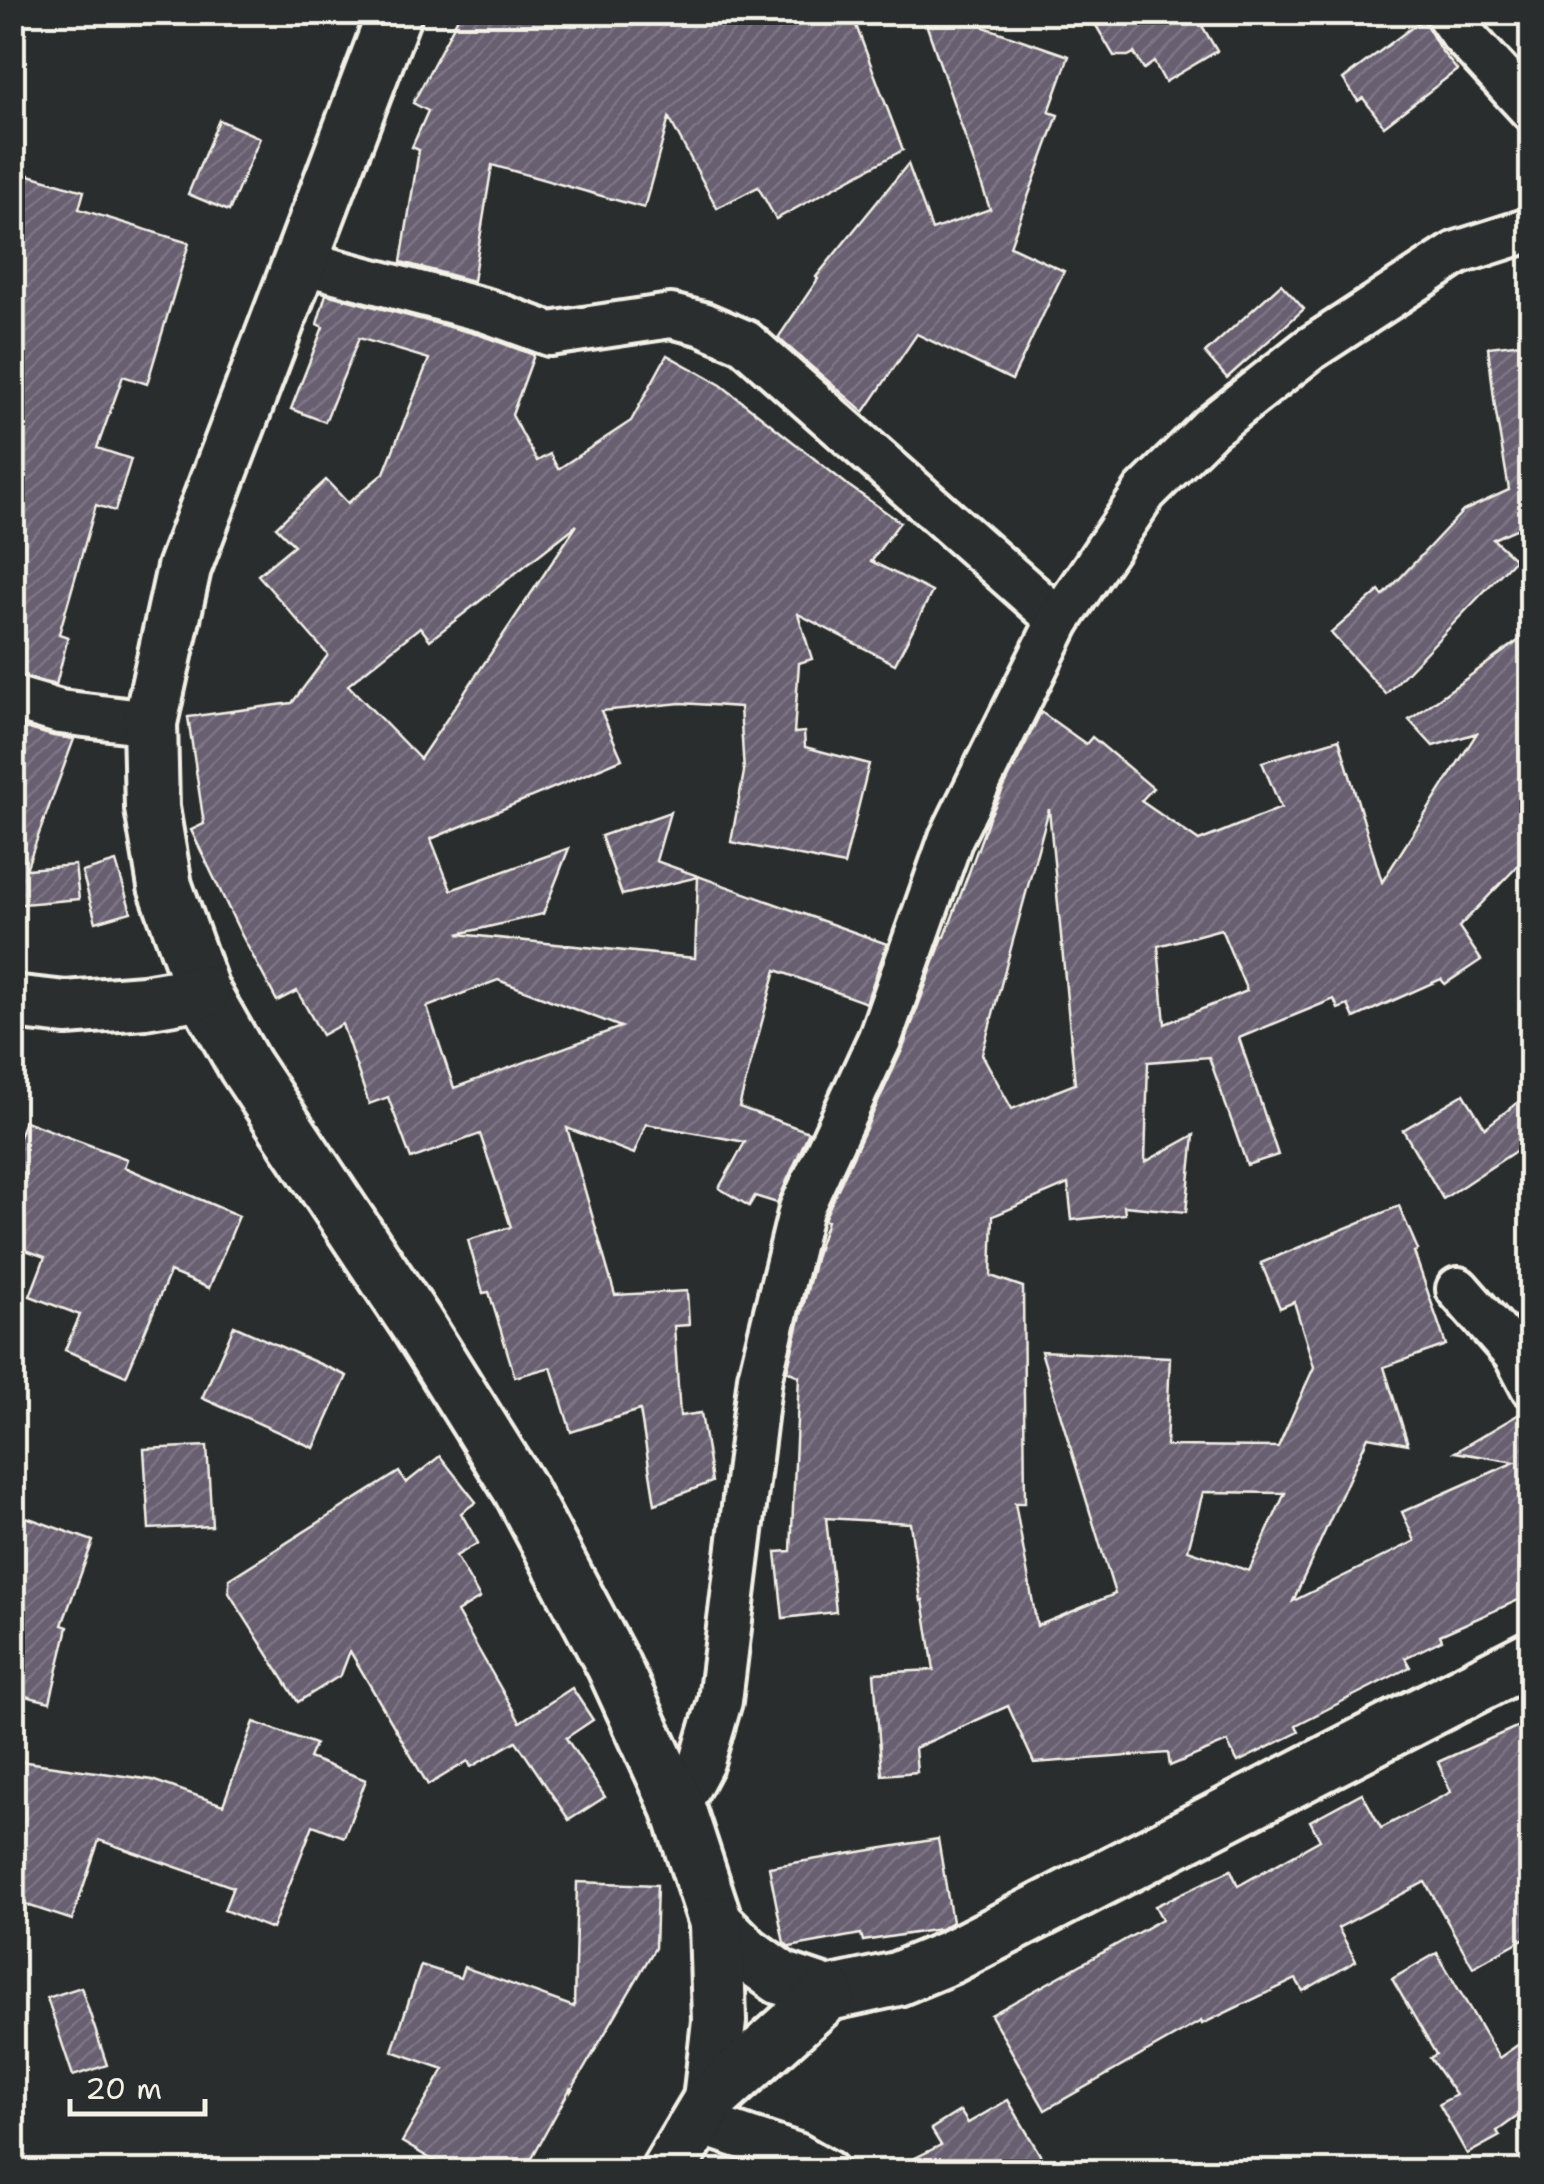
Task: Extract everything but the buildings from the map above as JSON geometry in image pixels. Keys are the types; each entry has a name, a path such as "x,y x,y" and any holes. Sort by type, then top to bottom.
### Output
{"street":[{"path":"395,12 184,568 150,723 152,808 165,886 203,992 246,1066 416,1323 518,1488 613,1665 678,1806 716,1923 719,2021 703,2111"},
{"path":"1446,12 1532,110"},
{"path":"678,1806 702,1762 720,1701 760,1378 800,1208 880,1038 952,838 1059,620 1145,492 1210,428 1310,349 1457,254 1532,228"},
{"path":"301,262 486,311 550,334 670,316 704,324 745,342 1059,620"},
{"path":"12,698 60,712 150,723"},
{"path":"12,1002 66,1008 144,1002 203,992"},
{"path":"1458,1289 1515,1354 1532,1386"},
{"path":"667,2172 703,2111 828,1994 897,1979 950,1957 1532,1657"},
{"path":"716,1923 746,1953 781,1978 828,1994"},
{"path":"703,2111 828,2172"}]}
